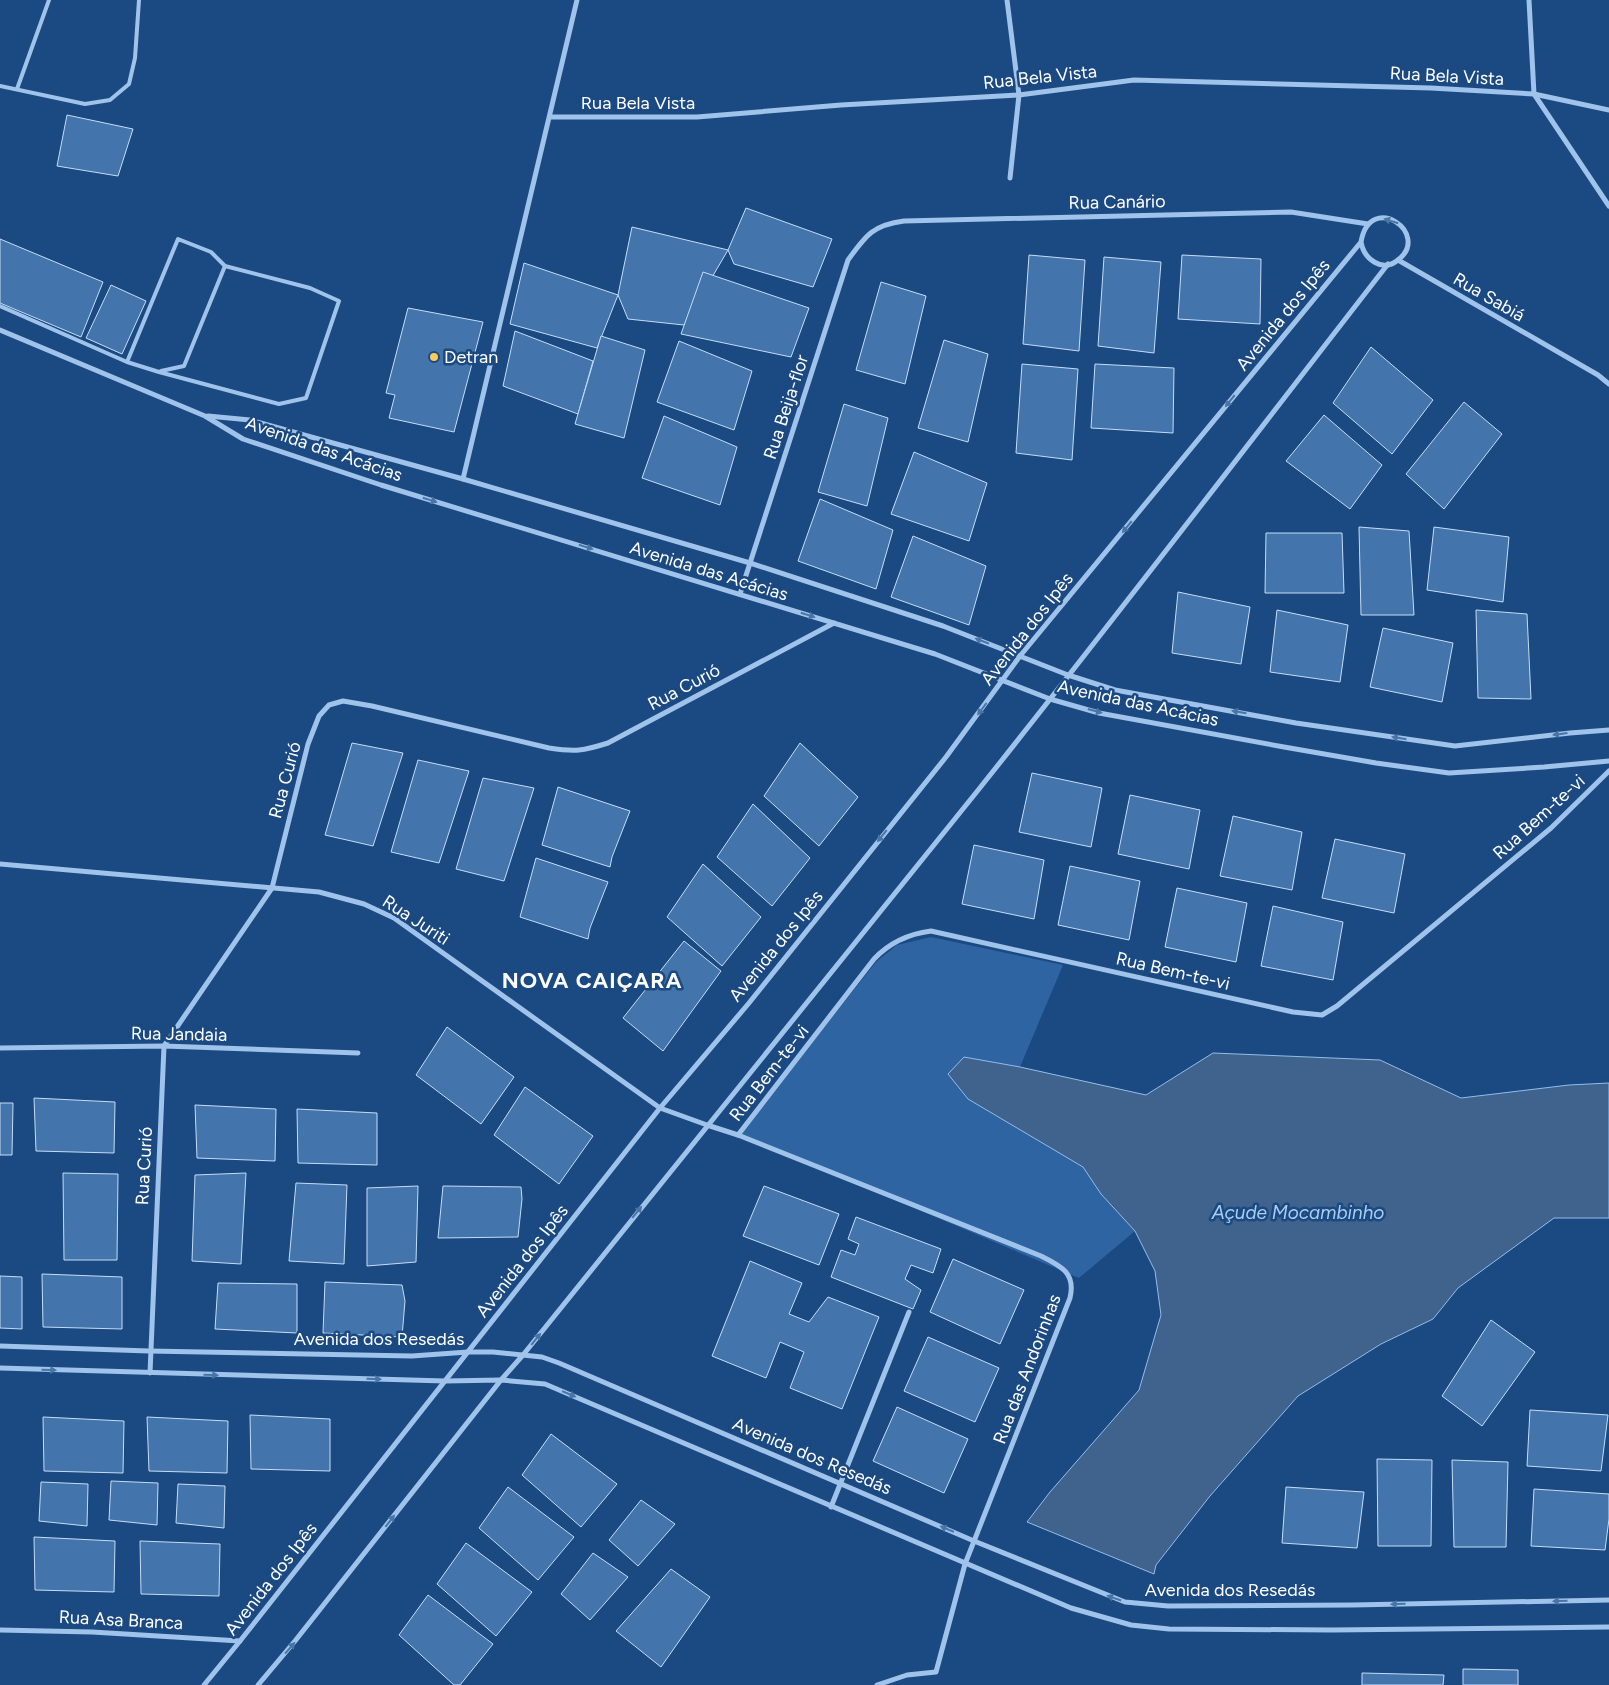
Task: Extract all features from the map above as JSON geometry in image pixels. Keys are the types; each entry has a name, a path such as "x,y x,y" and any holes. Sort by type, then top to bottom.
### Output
{"street":[{"path":"463,479 577,0"},
{"path":"1007,0 1020,95 1010,178"},
{"path":"1529,0 1534,94 1609,206"},
{"name":"Rua Bela Vista","path":"550,117 697,117 841,105 1020,95 1134,80 1412,88 1534,94 1609,110"},
{"name":"Rua Canário","path":"868,234 885,224 904,221 1291,212 1368,224"},
{"path":"1361,242 1362,250 1366,256 1380,264 1388,264 1398,260 1408,246 1408,237 1400,224 1388,218 1374,220 1368,224"},
{"name":"Avenida dos Ipês","path":"204,1685 660,1108 755,996 946,757 1020,656 1361,242 1363,232 1368,224"},
{"name":"Rua Beija-flor","path":"740,594 848,260 868,234"},
{"name":"Rua Sabiá","path":"1398,260 1598,375 1609,384"},
{"path":"258,1685 295,1642 501,1380 784,1033 1050,699 1388,264"},
{"path":"0,330 205,416"},
{"name":"Avenida das Acácias","path":"205,416 250,420 463,479 750,563 943,626 1068,675 1115,690 1296,722 1455,746 1609,730"},
{"name":"Avenida das Acácias","path":"205,416 243,439 381,484 935,654 1050,699 1099,713 1376,763 1449,773 1609,761"},
{"name":"Rua Curió","path":"150,1373 149,1351 164,1046 272,888 308,744 319,716 329,705 343,701 372,706 549,748 570,751 585,750 608,743 834,623"},
{"name":"Rua Bem-te-vi","path":"738,1135 874,959 884,948 917,932 931,931 1293,1012 1322,1015 1337,1006 1551,828 1609,771"},
{"name":"Rua Juriti","path":"0,864 320,892 364,904 394,918 660,1108 707,1126 738,1135"},
{"name":"Rua Jandaia","path":"0,1048 164,1046 358,1053"},
{"name":"Rua das Andorinhas","path":"738,1135 1041,1256 1068,1273 1071,1286 1070,1298 965,1564 936,1672 907,1675 877,1685"},
{"path":"831,1507 909,1312"},
{"name":"Avenida dos Resedás","path":"0,1346 412,1356 468,1352 542,1357 974,1541 1125,1602 1168,1606 1353,1605 1609,1600"},
{"name":"Avenida dos Resedás","path":"0,1368 445,1381 501,1380 545,1384 965,1564 1072,1608 1131,1625 1169,1629 1240,1630 1609,1627"},
{"name":"Rua Asa Branca","path":"0,1630 92,1632 240,1641"}],"lane":[{"path":"17,89 49,0"},
{"path":"0,86 85,104 110,100 128,84 135,58 139,0"},
{"path":"0,306 127,362 278,404 306,398 340,301 310,288 225,266 211,252 178,239 127,362"},
{"path":"159,372 184,366 225,266"}],"shaded area":[{"path":"931,937 1063,965 1020,1067 964,1057 968,1099 1083,1167 1101,1194 1135,1231 1079,1278 740,1134 876,962 897,945"}],"water":[{"name":"Açude Mocambinho","path":"1213,1053 1380,1060 1461,1098 1569,1085 1609,1083 1609,1218 1554,1218 1458,1288 1433,1319 1381,1344 1298,1396 1210,1496 1156,1565 1154,1574 1027,1522 1050,1492 1139,1390 1161,1315 1155,1271 1135,1231 1101,1194 1083,1167 968,1099 948,1074 964,1057 1020,1067 1146,1095"}],"building":[{"path":"67,115 133,129 118,176 57,166"},
{"path":"746,208 832,239 813,287 734,264 728,250"},
{"path":"632,227 728,250 684,325 628,319 618,295"},
{"path":"0,239 103,282 81,337 0,303"},
{"path":"1029,255 1085,260 1079,351 1023,344"},
{"path":"1182,255 1261,259 1260,324 1178,319"},
{"path":"1104,257 1161,262 1154,353 1098,346"},
{"path":"524,263 618,295 597,348 510,324"},
{"path":"703,272 809,308 791,357 681,334"},
{"path":"881,282 926,296 905,384 856,370"},
{"path":"111,285 146,301 122,354 86,338"},
{"name":"Detran","path":"408,308 483,322 454,432 389,418 395,395 386,393"},
{"path":"515,331 593,361 578,414 503,386"},
{"path":"601,336 645,350 624,438 575,424"},
{"path":"944,340 988,354 968,442 918,428"},
{"path":"679,341 752,371 734,430 657,402"},
{"path":"1371,347 1433,400 1392,454 1333,403"},
{"path":"1022,364 1078,369 1072,460 1016,453"},
{"path":"1095,364 1174,368 1173,433 1091,428"},
{"path":"1464,402 1502,434 1444,509 1406,474"},
{"path":"844,404 888,418 867,506 818,492"},
{"path":"1324,415 1382,465 1350,509 1286,461"},
{"path":"664,416 737,447 720,505 642,478"},
{"path":"914,452 987,483 969,541 891,514"},
{"path":"820,499 893,530 876,589 798,561"},
{"path":"1359,527 1409,531 1414,615 1361,615"},
{"path":"1434,527 1509,537 1503,602 1427,590"},
{"path":"1266,533 1342,533 1344,593 1265,593"},
{"path":"913,536 986,566 969,625 891,597"},
{"path":"1178,592 1250,607 1241,664 1172,653"},
{"path":"1277,610 1348,625 1340,682 1270,672"},
{"path":"1476,610 1527,614 1531,699 1478,698"},
{"path":"1383,628 1453,643 1442,702 1370,687"},
{"path":"352,743 403,753 373,846 325,835"},
{"path":"800,743 858,797 819,846 764,796"},
{"path":"418,760 469,771 439,863 391,852"},
{"path":"1032,773 1102,788 1091,847 1019,832"},
{"path":"483,778 534,788 504,881 456,869"},
{"path":"558,787 630,811 610,867 542,845"},
{"path":"1130,795 1200,810 1189,869 1118,854"},
{"path":"753,804 810,858 772,906 717,857"},
{"path":"1233,816 1302,832 1292,890 1220,876"},
{"path":"1335,839 1405,854 1394,913 1322,898"},
{"path":"974,845 1044,860 1034,919 962,904"},
{"path":"536,858 608,882 590,928 588,939 520,917"},
{"path":"703,864 761,917 722,966 667,917"},
{"path":"1070,866 1140,881 1129,940 1058,925"},
{"path":"1177,888 1247,903 1236,962 1165,947"},
{"path":"1273,906 1343,922 1333,980 1261,966"},
{"path":"684,941 721,971 663,1051 623,1018"},
{"path":"447,1027 514,1077 481,1124 416,1075"},
{"path":"525,1087 593,1136 559,1184 494,1135"},
{"path":"34,1098 115,1102 114,1153 36,1151"},
{"path":"0,1103 13,1103 12,1155 0,1155"},
{"path":"195,1105 276,1109 275,1161 197,1158"},
{"path":"297,1109 377,1113 377,1165 298,1163"},
{"path":"63,1173 118,1174 117,1260 64,1260"},
{"path":"246,1173 241,1264 192,1261 195,1175"},
{"path":"296,1183 347,1185 344,1264 289,1261"},
{"path":"418,1186 416,1262 367,1266 367,1188"},
{"path":"443,1186 521,1187 522,1199 518,1237 438,1238"},
{"path":"764,1186 839,1214 819,1265 743,1236"},
{"path":"856,1217 941,1249 933,1273 911,1265 905,1279 921,1290 913,1309 831,1277 841,1250 855,1255 859,1244 848,1239"},
{"path":"953,1259 1024,1290 1000,1344 930,1312"},
{"path":"750,1261 802,1283 789,1314 809,1322 828,1297 879,1317 842,1409 790,1388 804,1352 780,1342 766,1378 712,1356"},
{"path":"42,1274 122,1277 122,1329 43,1327"},
{"path":"0,1276 22,1277 22,1329 0,1328"},
{"path":"325,1282 402,1285 405,1301 402,1337 323,1333"},
{"path":"218,1283 297,1284 297,1333 215,1329"},
{"path":"1491,1320 1535,1352 1482,1426 1442,1396"},
{"path":"928,1337 999,1368 975,1422 904,1391"},
{"path":"897,1407 968,1439 944,1493 873,1461"},
{"path":"1530,1410 1608,1415 1601,1471 1527,1466"},
{"path":"250,1415 330,1419 330,1471 251,1469"},
{"path":"43,1417 124,1421 123,1473 44,1471"},
{"path":"147,1417 228,1421 227,1473 149,1471"},
{"path":"551,1434 617,1484 581,1527 522,1475"},
{"path":"1377,1459 1432,1460 1431,1546 1378,1546"},
{"path":"1452,1460 1508,1462 1506,1547 1454,1547"},
{"path":"111,1481 158,1483 157,1525 109,1520"},
{"path":"41,1482 88,1484 87,1526 39,1521"},
{"path":"178,1484 225,1486 224,1528 176,1523"},
{"path":"508,1487 574,1537 538,1580 479,1528"},
{"path":"1286,1487 1364,1492 1357,1548 1282,1543"},
{"path":"1534,1489 1609,1494 1609,1519 1605,1550 1531,1546"},
{"path":"641,1500 675,1524 638,1566 609,1540"},
{"path":"34,1537 115,1541 114,1592 35,1590"},
{"path":"140,1541 220,1544 219,1596 141,1594"},
{"path":"466,1543 532,1592 496,1636 437,1584"},
{"path":"593,1553 628,1577 590,1620 561,1594"},
{"path":"671,1569 710,1597 661,1667 616,1631"},
{"path":"428,1595 493,1644 460,1685 454,1685 399,1635"},
{"path":"1463,1669 1518,1670 1518,1685 1463,1685"},
{"path":"1362,1673 1444,1675 1443,1685 1362,1685"}],"place":[{"name":"Detran","path":"434,357"}],"district":[{"name":"NOVA CAIÇARA","path":"592,980"}]}
